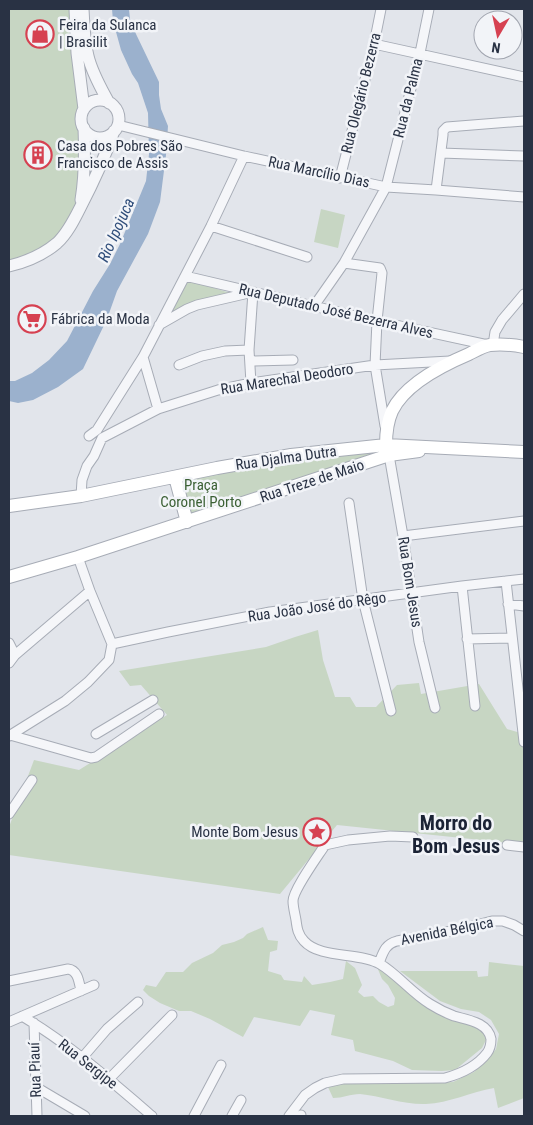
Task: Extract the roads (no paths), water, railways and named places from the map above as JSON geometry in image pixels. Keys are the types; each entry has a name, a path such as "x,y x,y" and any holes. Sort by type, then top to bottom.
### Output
{"main road":[{"path":"387,450 386,432 392,411 402,397 420,380 452,361 491,345 516,345 524,347"},
{"name":"Rua Treze de Maio","path":"9,577 78,557 339,472 387,450 446,448 524,452"},
{"name":"Rua Djalma Dutra","path":"9,506 81,496 291,455 333,451 387,450"},
{"path":"333,451 341,457 342,466 339,472"},
{"path":"175,477 187,522"}],"street":[{"path":"75,9 77,53 84,109 81,119 84,128 85,156 78,211"},
{"path":"83,9 88,57 109,103"},
{"name":"Rua Olegário Bezerra","path":"340,178 381,9"},
{"name":"Rua da Palma","path":"314,306 344,263 386,187 420,53 428,9"},
{"path":"374,44 524,78"},
{"path":"9,266 27,261 57,244 66,233 100,167 119,119 118,112 109,103 98,100 84,109"},
{"path":"436,190 443,135 447,127 524,121"},
{"path":"84,128 88,133 99,138 110,135 116,128"},
{"name":"Rua Marcílio Dias","path":"116,128 142,130 244,156 386,187 524,196"},
{"path":"441,153 524,156"},
{"path":"89,436 97,430 110,411 143,357 211,226 244,156"},
{"path":"211,226 306,257"},
{"path":"344,263 380,268 382,273 375,365 386,432"},
{"name":"Rua Deputado José Bezerra Alves","path":"184,276 377,321 491,345"},
{"path":"159,325 198,305 253,292 250,383"},
{"path":"491,345 495,332 502,320 524,294"},
{"path":"179,365 202,356 250,350"},
{"path":"143,357 158,409"},
{"path":"250,361 293,360"},
{"name":"Rua Marechal Deodoro","path":"81,496 82,480 102,438 158,409 218,390 250,383 375,365 452,361"},
{"name":"Rua Bom Jesus","path":"387,450 403,536 419,642 435,708"},
{"path":"349,503 363,600 391,710"},
{"path":"403,536 524,521"},
{"path":"9,736 65,701 88,682 109,660 112,644 78,557"},
{"name":"Rua João José do Rêgo","path":"112,644 270,612 524,579"},
{"path":"506,581 524,742"},
{"path":"462,586 475,706"},
{"path":"9,663 90,591"},
{"path":"508,604 524,606"},
{"path":"468,639 512,638"},
{"path":"9,643 16,655"},
{"path":"96,734 153,700"},
{"path":"9,736 91,758 96,757 159,714"},
{"path":"9,814 32,780"},
{"path":"296,1114 305,1096 325,1083 343,1079 445,1078 454,1076 473,1066 488,1051 491,1044 489,1032 484,1027 429,1004 379,963 327,953 304,942 298,932 293,900 304,876 325,845 348,840 390,836 413,837"},
{"path":"507,845 524,847"},
{"name":"Avenida Bélgica","path":"379,963 384,949 397,940 457,930 492,921 503,921 524,931"},
{"path":"9,981 68,969 76,973 81,991"},
{"path":"9,1022 94,985"},
{"path":"82,1058 107,1029 138,1002"},
{"path":"109,1079 172,1015"},
{"name":"Rua Sergipe","path":"22,1016 82,1058 152,1116"},
{"name":"Rua Piauí","path":"34,1023 37,1116"},
{"path":"194,1116 221,1065"},
{"path":"36,1087 79,1115"},
{"path":"232,1116 241,1100"}],"water":[{"name":"Rio Ipojuca","path":"112,9 129,9 130,19 136,34 159,82 161,109 168,126 160,202 148,234 117,291 107,319 83,369 58,387 33,400 18,403 9,401 9,381 15,381 32,373 49,360 67,341 120,244 146,181 149,154 148,113 138,83 121,50 113,21"}],"place":[{"name":"Feira da Sulanca | Brasilit","path":"40,34"},
{"name":"Casa dos Pobres São Francisco de Assis","path":"38,155"},
{"name":"Fábrica da Moda","path":"32,319"},
{"name":"Monte Bom Jesus","path":"317,832"}],"district":[{"name":"Morro do Bom Jesus","path":"456,834"}],"park label":[{"name":"Praça Coronel Porto","path":"201,494"}]}
